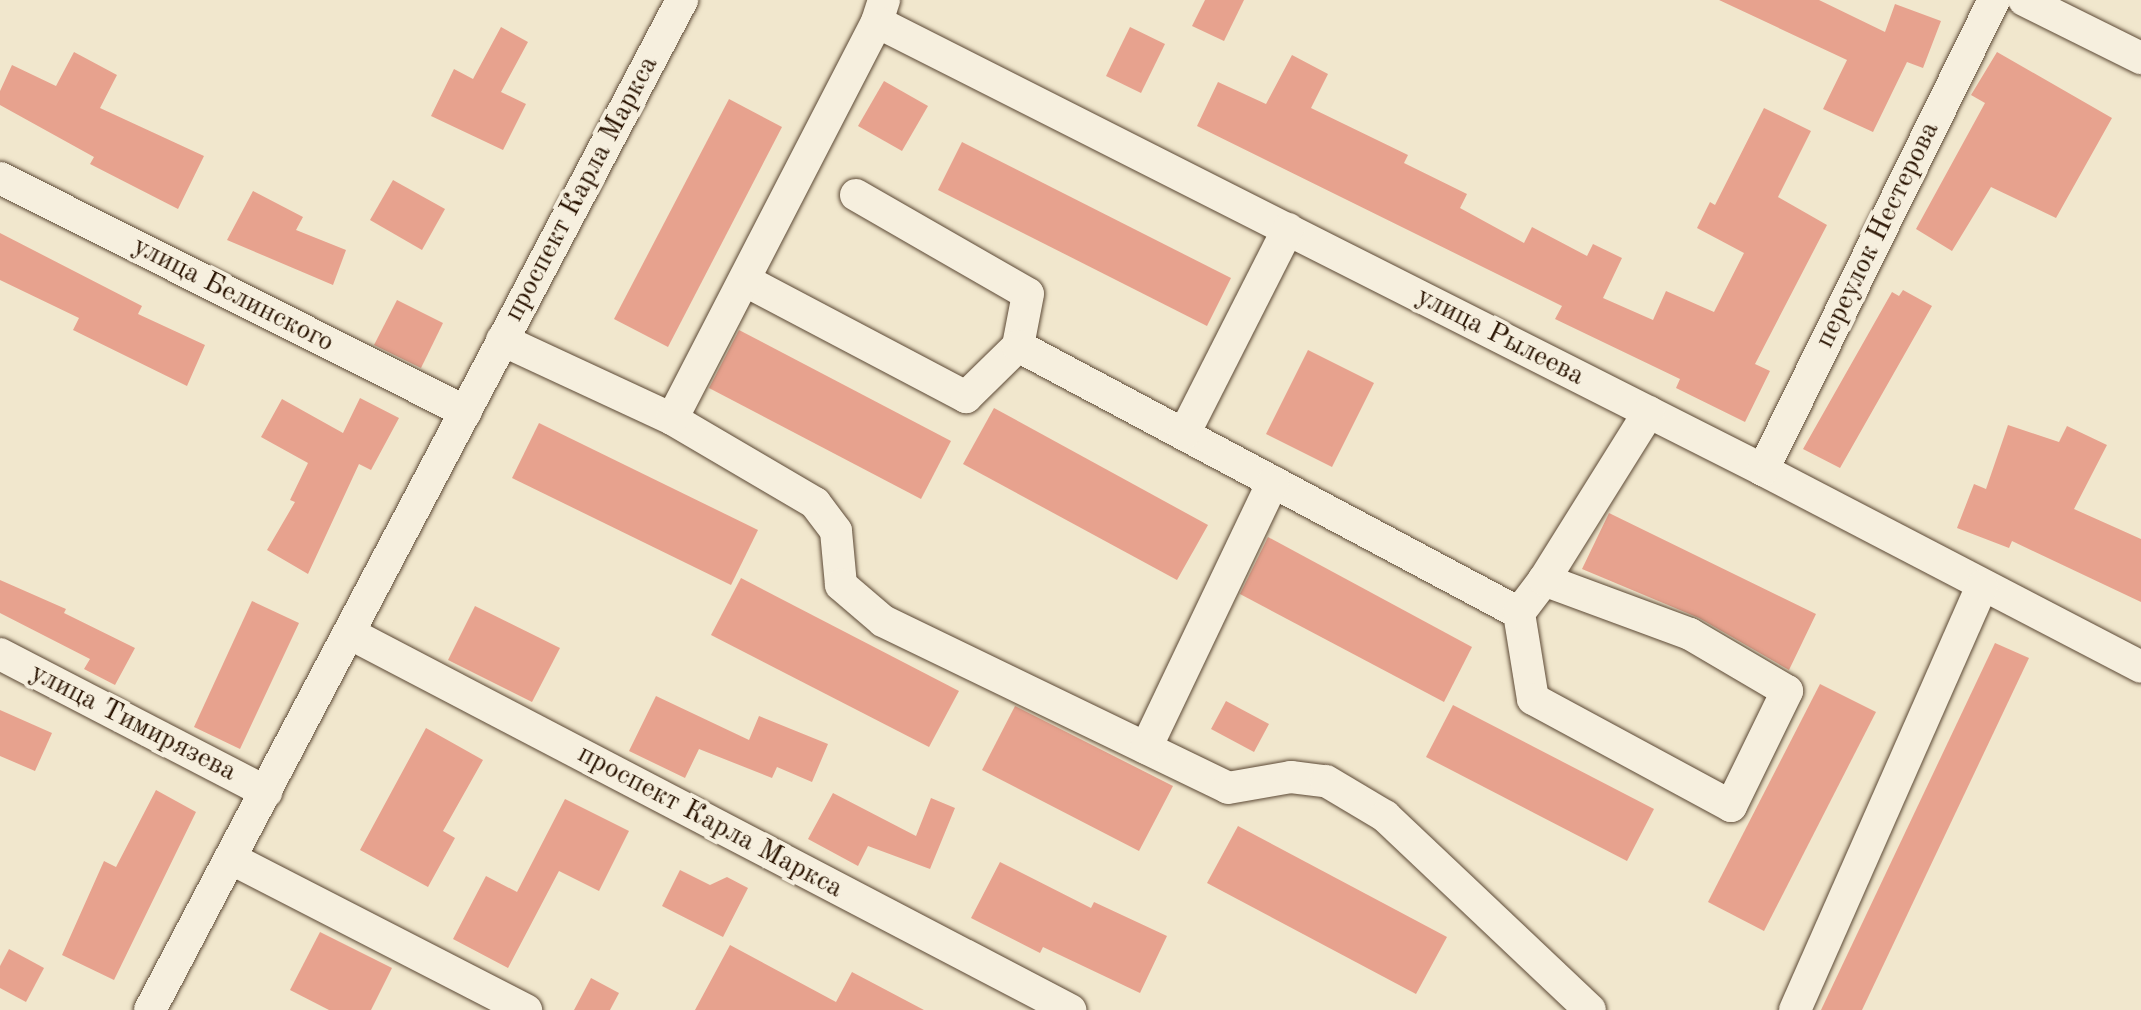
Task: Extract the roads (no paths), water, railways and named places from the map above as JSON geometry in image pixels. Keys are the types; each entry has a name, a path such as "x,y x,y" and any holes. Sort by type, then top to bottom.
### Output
{"street":[{"name":"проспект Карла Маркса","path":"150,1010 682,0"},
{"name":"переулок Нестерова","path":"1763,470 1994,0"},
{"path":"2024,0 2141,58"},
{"path":"672,419 746,281 881,11"},
{"name":"улица Рылеева","path":"881,11 1288,229 1763,470 2141,667"},
{"name":"улица Белинского","path":"0,178 466,412"},
{"path":"746,281 966,397 1018,346 1028,294 856,195"},
{"path":"1184,434 1288,229"},
{"path":"502,340 672,419 815,503 836,531 841,585 883,621 1228,788 1291,777 1326,781 1385,816 1590,1010"},
{"path":"1018,346 1519,613"},
{"path":"1544,580 1690,634 1787,691 1731,806 1533,699 1519,613 1544,580 1649,412"},
{"path":"1146,748 1273,482"},
{"path":"1795,1010 1982,586"},
{"name":"проспект Карла Маркса","path":"349,633 1070,1010"},
{"name":"улица Тимирязева","path":"0,654 266,792"},
{"path":"230,858 526,1010"}]}
